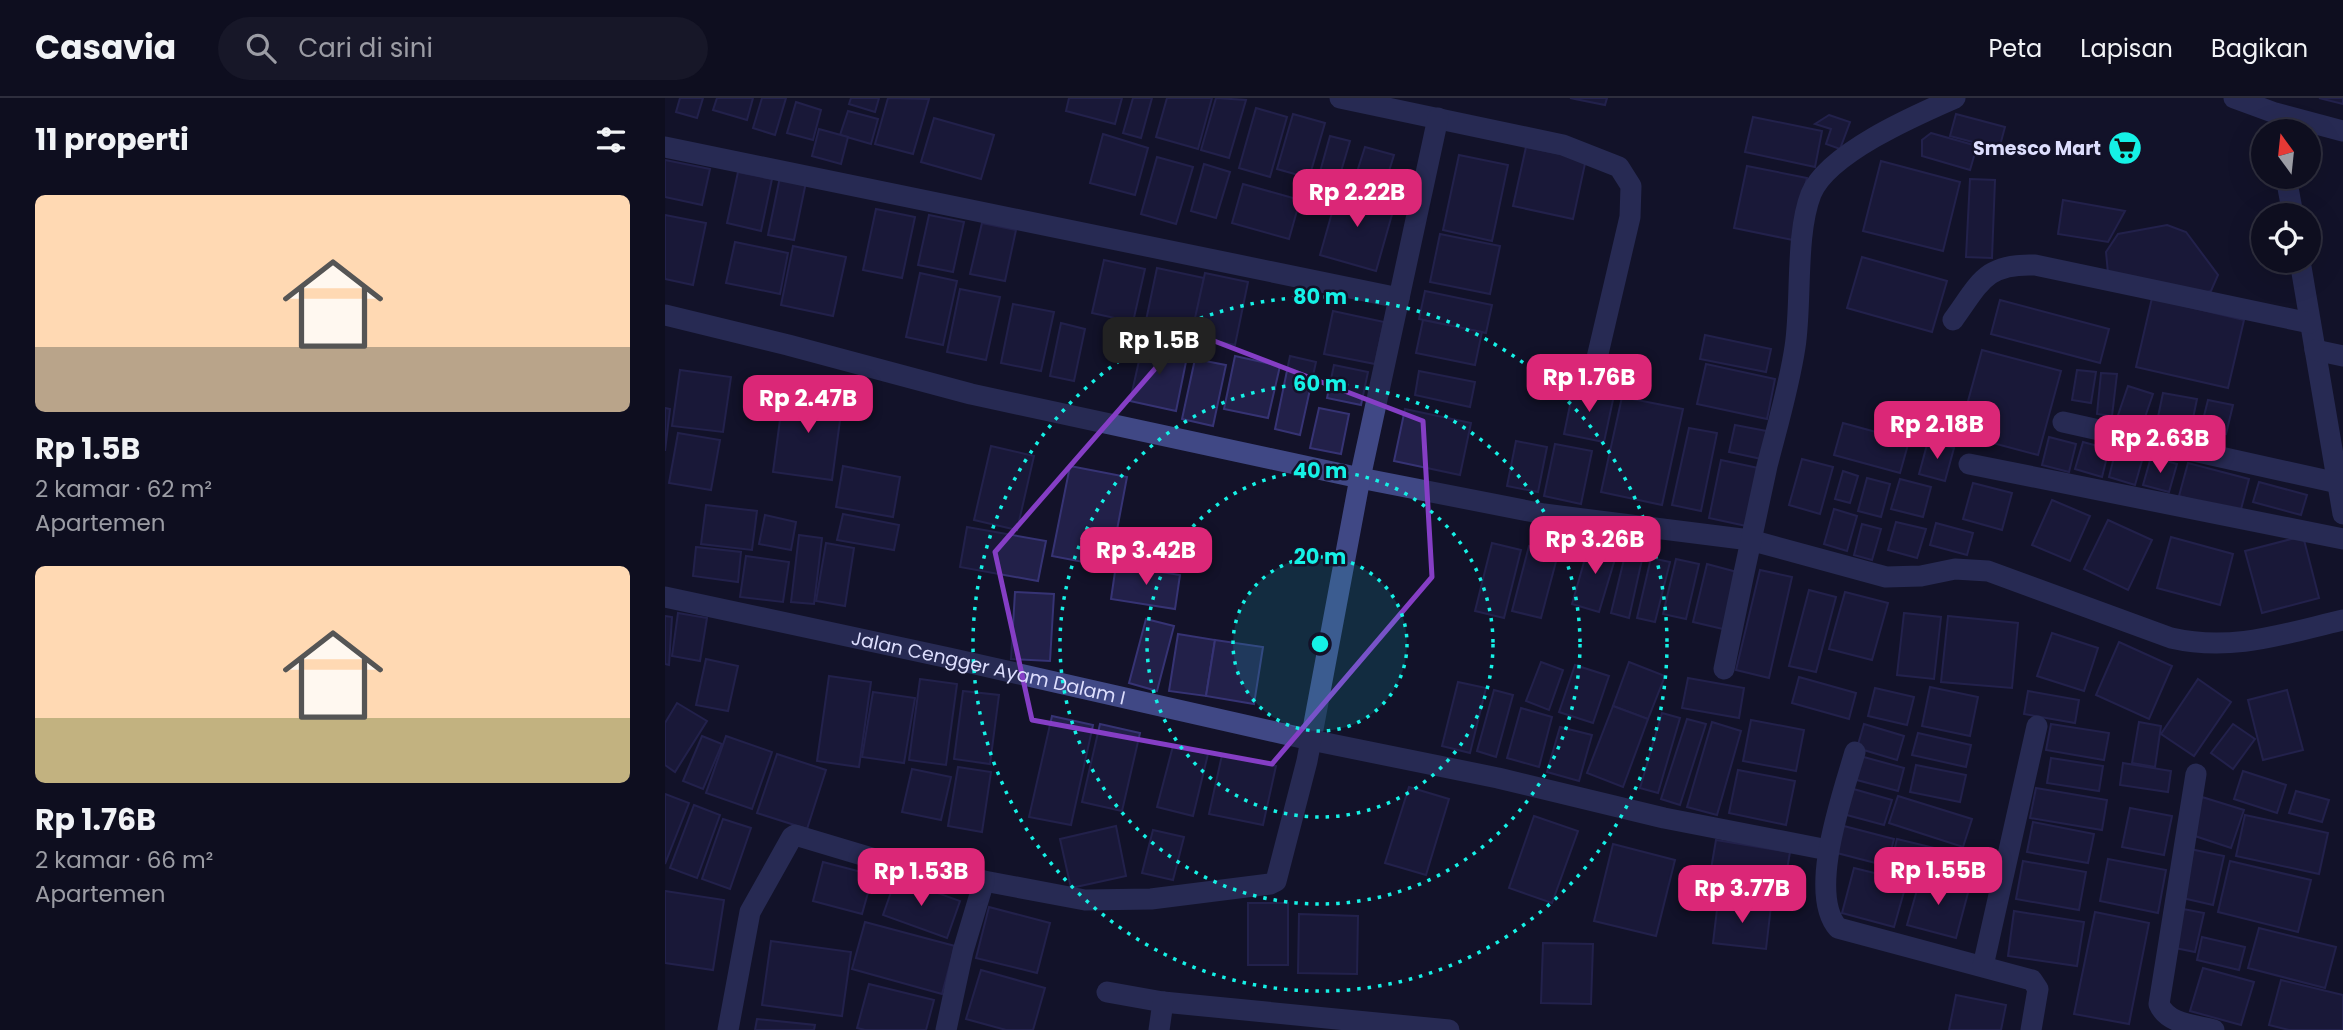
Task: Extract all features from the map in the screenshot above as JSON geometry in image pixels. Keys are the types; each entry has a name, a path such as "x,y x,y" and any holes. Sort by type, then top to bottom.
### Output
{"street":[{"path":"1340,98 1563,145 1619,167 1631,186 1630,217 1593,375"},
{"path":"1724,669 1750,540 1795,348 1804,230 1812,193 1829,170 1850,153 1924,111 1955,98"},
{"path":"2234,98 2274,114 2343,131"},
{"path":"728,1030 750,912 792,837 799,835 922,873 984,881 1086,900 1151,899 1270,884 1279,876 1311,740 1360,478 1438,118"},
{"path":"665,147 1399,298"},
{"path":"1953,320 1989,274 2001,267 2035,265 2310,323"},
{"path":"2302,273 2343,514"},
{"path":"665,315 971,394 1360,478 1544,514 1750,540 1886,577 1921,576 1955,569 1988,571 2171,638 2196,643 2255,641 2343,620"},
{"path":"2315,350 2343,356"},
{"path":"2063,422 2338,484"},
{"path":"1969,464 2343,540"},
{"name":"Jalan Cengger Ayam Dalam I","path":"665,597 949,657 1311,740 1498,778 1664,818 1828,850"},
{"path":"1983,966 2037,726"},
{"path":"1855,752 1828,850 1829,914 1838,928 2032,980 2036,992 2031,1030"},
{"path":"2196,774 2159,1004 2164,1014 2172,1019 2214,1030"},
{"path":"946,1030 963,951 984,881"},
{"path":"1107,992 1163,1002 1371,1026 1449,1030"},
{"path":"1159,1030 1163,1002"}],"highlighted area":[{"path":"1188,331 1423,421 1432,577 1272,764 1032,720 995,552"}],"building":[{"path":"680,98 703,98 697,118 676,112"},
{"path":"717,98 753,98 747,120 713,110"},
{"path":"762,98 786,98 775,135 753,128"},
{"path":"851,98 879,98 875,112 849,104"},
{"path":"888,98 929,99 913,154 875,144"},
{"path":"1069,98 1122,98 1115,124 1066,111"},
{"path":"1133,98 1152,98 1141,138 1123,133"},
{"path":"1167,98 1212,98 1198,149 1156,137"},
{"path":"1216,98 1246,100 1229,158 1201,150"},
{"path":"1570,98 1607,98 1605,105"},
{"path":"2319,98 2343,98 2343,104"},
{"path":"796,102 821,110 813,140 787,133"},
{"path":"1256,108 1287,117 1270,177 1239,168"},
{"path":"848,111 878,119 871,144 840,135"},
{"path":"1293,114 1325,123 1309,178 1277,169"},
{"path":"1956,114 2005,127 1999,149 1950,136"},
{"path":"1829,115 1850,122 1840,149 1826,144 1831,129 1815,124"},
{"path":"1753,117 1822,131 1815,167 1745,152"},
{"path":"934,118 994,135 981,179 921,162"},
{"path":"819,129 848,137 841,164 812,156"},
{"path":"1931,133 1977,146 1970,170 1922,156 1922,140"},
{"path":"1103,134 1148,148 1135,195 1090,183"},
{"path":"1330,136 1350,141 1337,185 1318,179"},
{"path":"1365,147 1394,155 1386,181 1357,172"},
{"path":"1526,147 1586,159 1573,219 1513,206"},
{"path":"1459,155 1508,165 1492,241 1443,230"},
{"path":"1157,157 1193,167 1176,224 1141,214"},
{"path":"665,160 710,169 702,205 665,197"},
{"path":"1881,161 1960,182 1943,251 1863,231"},
{"path":"1204,164 1230,172 1216,218 1191,211"},
{"path":"1747,166 1807,178 1793,240 1734,228"},
{"path":"738,172 772,179 761,231 727,223"},
{"path":"780,177 806,182 794,240 768,235"},
{"path":"1970,179 1995,180 1992,258 1966,257"},
{"path":"1243,184 1300,200 1289,239 1232,223"},
{"path":"1339,188 1395,204 1376,271 1320,255"},
{"path":"2063,200 2125,211 2108,242 2058,234"},
{"path":"876,209 915,217 902,278 863,270"},
{"path":"665,215 706,223 693,285 665,279"},
{"path":"929,215 964,222 953,272 918,265"},
{"path":"982,223 1016,230 1005,281 970,274"},
{"path":"2167,225 2186,232 2218,275 2211,291 2199,294 2108,273 2106,252 2118,234"},
{"path":"1440,234 1500,246 1490,294 1430,282"},
{"path":"735,242 788,253 780,294 726,283"},
{"path":"793,246 846,257 833,316 781,305"},
{"path":"1862,257 1947,281 1932,332 1847,308"},
{"path":"1104,260 1145,269 1133,322 1092,313"},
{"path":"1157,268 1204,278 1191,340 1144,330"},
{"path":"920,273 957,281 943,345 906,337"},
{"path":"1205,273 1248,282 1235,345 1191,336"},
{"path":"960,289 1000,297 986,360 947,352"},
{"path":"1425,291 1492,305 1486,333 1419,319"},
{"path":"2152,298 2244,320 2228,388 2136,367"},
{"path":"2000,300 2109,329 2100,363 1991,334"},
{"path":"1013,304 1054,312 1041,371 1001,363"},
{"path":"1333,311 1384,322 1375,364 1324,354"},
{"path":"1423,320 1482,332 1475,365 1416,353"},
{"path":"1061,323 1085,329 1074,381 1050,376"},
{"path":"1705,335 1771,349 1766,372 1700,359"},
{"path":"1143,343 1188,352 1176,411 1130,401"},
{"path":"1982,350 2061,371 2038,455 1959,434"},
{"path":"1235,356 1280,366 1268,418 1224,409"},
{"path":"1290,356 1316,362 1300,435 1275,429"},
{"path":"1195,359 1226,365 1213,426 1182,419"},
{"path":"1706,364 1775,379 1767,419 1697,404"},
{"path":"1334,365 1368,372 1361,405 1327,398"},
{"path":"680,370 731,377 723,432 672,426"},
{"path":"2077,370 2096,372 2091,403 2072,400"},
{"path":"1419,371 1475,382 1470,407 1415,395"},
{"path":"2101,373 2117,374 2112,416 2097,414"},
{"path":"1574,386 1614,395 1604,442 1564,434"},
{"path":"2128,386 2153,394 2142,426 2117,418"},
{"path":"784,390 843,398 832,480 773,472"},
{"path":"2163,393 2197,399 2192,423 2158,417"},
{"path":"1622,397 1683,409 1662,505 1601,492"},
{"path":"2208,400 2233,405 2226,434 2201,428"},
{"path":"665,408 670,409 665,451"},
{"path":"1319,408 1349,414 1341,454 1310,448"},
{"path":"1405,409 1471,423 1460,475 1394,461"},
{"path":"1843,423 1909,441 1900,473 1834,455"},
{"path":"1735,425 1772,432 1766,460 1729,452"},
{"path":"1689,428 1717,433 1701,511 1672,505"},
{"path":"678,433 720,440 711,490 669,483"},
{"path":"2049,437 2076,444 2069,472 2042,465"},
{"path":"1516,441 1547,447 1538,492 1507,486"},
{"path":"1928,441 1954,448 1945,481 1919,474"},
{"path":"2083,442 2109,449 2102,477 2075,469"},
{"path":"1555,444 1592,451 1581,504 1544,496"},
{"path":"991,446 1034,456 1017,530 974,520"},
{"path":"2116,449 2143,457 2135,485 2109,477"},
{"path":"2151,457 2177,464 2169,492 2143,485"},
{"path":"1802,459 1833,467 1820,514 1789,505"},
{"path":"1721,460 1763,469 1751,527 1709,518"},
{"path":"2188,463 2249,479 2240,513 2179,496"},
{"path":"843,466 900,477 893,517 836,507"},
{"path":"1070,466 1127,477 1110,567 1052,556"},
{"path":"1843,471 1858,476 1850,503 1835,499"},
{"path":"1867,478 1890,484 1881,517 1858,511"},
{"path":"1900,479 1931,487 1923,517 1891,509"},
{"path":"2259,482 2307,495 2301,515 2253,502"},
{"path":"1973,483 2012,493 2002,530 1963,519"},
{"path":"2052,500 2090,516 2070,561 2032,545"},
{"path":"706,505 757,511 752,550 701,544"},
{"path":"1834,509 1857,516 1847,551 1824,544"},
{"path":"843,514 899,525 894,550 837,540"},
{"path":"765,515 796,522 791,550 759,544"},
{"path":"2108,520 2152,540 2128,590 2084,569"},
{"path":"1896,522 1926,529 1917,558 1888,550"},
{"path":"1936,523 1973,533 1967,555 1930,545"},
{"path":"1862,524 1881,529 1872,560 1854,555"},
{"path":"967,527 1046,541 1038,581 960,567"},
{"path":"799,535 822,538 814,604 791,602"},
{"path":"2303,536 2319,598 2262,613 2245,551"},
{"path":"2171,537 2233,554 2220,605 2157,588"},
{"path":"1590,541 1618,549 1599,612 1572,604"},
{"path":"826,543 854,548 845,606 816,601"},
{"path":"1492,543 1521,550 1504,618 1475,611"},
{"path":"1529,546 1558,554 1541,618 1512,611"},
{"path":"696,547 741,552 738,582 693,576"},
{"path":"1626,551 1643,555 1629,618 1611,613"},
{"path":"746,556 789,562 783,602 740,597"},
{"path":"1651,558 1670,562 1655,622 1637,618"},
{"path":"1676,559 1699,564 1686,619 1663,614"},
{"path":"1707,564 1737,572 1723,629 1693,622"},
{"path":"1116,565 1180,575 1175,609 1111,599"},
{"path":"1760,570 1792,577 1769,678 1736,670"},
{"path":"1809,590 1836,597 1816,672 1789,666"},
{"path":"1015,592 1054,594 1050,661 1011,659"},
{"path":"1845,592 1888,603 1872,660 1829,649"},
{"path":"678,613 707,618 700,661 672,656"},
{"path":"1904,613 1941,617 1934,679 1897,675"},
{"path":"665,616 672,617 669,665 665,664"},
{"path":"1948,616 2018,623 2012,688 1941,682"},
{"path":"1146,619 1174,626 1157,691 1129,683"},
{"path":"2052,633 2098,648 2084,691 2037,676"},
{"path":"1178,634 1215,640 1206,696 1169,691"},
{"path":"1215,640 1263,647 1254,704 1206,696"},
{"path":"2119,642 2172,666 2149,719 2096,695"},
{"path":"706,659 738,666 728,711 696,705"},
{"path":"1541,662 1563,670 1549,710 1526,701"},
{"path":"1629,662 1665,676 1648,719 1613,706"},
{"path":"1575,665 1609,676 1593,723 1559,712"},
{"path":"829,676 871,682 859,767 817,761"},
{"path":"1799,677 1856,693 1849,719 1792,703"},
{"path":"1688,678 1744,688 1739,718 1682,708"},
{"path":"920,679 957,684 946,765 909,760"},
{"path":"2198,679 2231,702 2194,756 2161,734"},
{"path":"1458,682 1486,688 1470,753 1442,746"},
{"path":"1930,687 1978,697 1970,736 1922,726"},
{"path":"1875,688 1914,697 1907,725 1868,716"},
{"path":"1494,690 1513,695 1496,757 1477,751"},
{"path":"2287,690 2303,750 2263,760 2248,700"},
{"path":"963,691 999,695 990,764 954,759"},
{"path":"2028,691 2079,700 2075,723 2024,714"},
{"path":"873,692 915,698 904,763 862,757"},
{"path":"677,703 707,721 675,772 665,765 665,723"},
{"path":"1613,706 1648,719 1623,787 1587,773"},
{"path":"1521,708 1552,717 1539,767 1507,758"},
{"path":"1662,713 1680,718 1658,793 1640,788"},
{"path":"1052,716 1093,725 1071,825 1029,817"},
{"path":"1687,719 1706,724 1680,805 1661,799"},
{"path":"1751,720 1804,730 1796,771 1743,761"},
{"path":"1712,722 1741,731 1717,815 1687,807"},
{"path":"2139,722 2161,726 2155,767 2132,763"},
{"path":"1100,724 1140,733 1122,811 1082,802"},
{"path":"1864,724 1904,736 1897,760 1857,748"},
{"path":"2051,724 2109,733 2104,760 2046,750"},
{"path":"2233,724 2255,739 2233,769 2211,753"},
{"path":"1560,727 1592,735 1579,781 1547,772"},
{"path":"1918,733 1971,745 1966,767 1912,755"},
{"path":"702,736 722,744 703,789 683,781"},
{"path":"726,736 772,752 752,809 706,793"},
{"path":"1173,746 1208,754 1193,816 1157,807"},
{"path":"777,754 826,770 807,829 757,813"},
{"path":"1222,755 1276,766 1263,825 1209,814"},
{"path":"1860,756 1904,768 1898,791 1853,779"},
{"path":"2051,758 2103,766 2099,791 2047,783"},
{"path":"2123,763 2171,771 2168,792 2120,785"},
{"path":"1916,765 1966,775 1960,802 1910,792"},
{"path":"958,767 991,772 982,832 948,826"},
{"path":"912,769 951,777 941,820 902,812"},
{"path":"1738,770 1795,781 1786,825 1729,813"},
{"path":"2243,771 2286,785 2277,813 2234,799"},
{"path":"1409,787 1449,799 1426,875 1385,863"},
{"path":"1850,788 1892,800 1884,825 1843,814"},
{"path":"2036,788 2107,800 2102,830 2030,818"},
{"path":"2296,791 2329,800 2322,822 2289,813"},
{"path":"665,794 689,803 665,864"},
{"path":"1898,796 1972,819 1963,847 1889,823"},
{"path":"2202,797 2244,810 2231,848 2189,834"},
{"path":"694,805 720,815 697,878 670,868"},
{"path":"2130,808 2172,816 2164,855 2122,847"},
{"path":"2245,815 2328,833 2319,874 2236,856"},
{"path":"1534,816 1578,831 1552,903 1509,888"},
{"path":"723,819 751,828 730,889 702,879"},
{"path":"2033,822 2094,834 2088,863 2027,852"},
{"path":"1840,825 1894,839 1887,866 1833,852"},
{"path":"1116,826 1126,876 1071,888 1060,839"},
{"path":"1153,830 1184,837 1173,880 1142,873"},
{"path":"1897,839 1955,853 1949,878 1891,863"},
{"path":"1716,840 1790,852 1783,893 1709,881"},
{"path":"1613,844 1675,860 1656,936 1594,921"},
{"path":"2190,849 2224,856 2213,905 2178,897"},
{"path":"2108,859 2166,870 2158,913 2100,901"},
{"path":"2023,861 2086,872 2079,910 2016,899"},
{"path":"2230,861 2311,880 2298,932 2218,912"},
{"path":"823,862 873,875 862,914 813,901"},
{"path":"1854,868 1907,881 1894,927 1842,913"},
{"path":"1921,876 1969,889 1956,938 1907,925"},
{"path":"896,878 960,901 947,938 883,915"},
{"path":"665,891 724,900 713,970 665,963"},
{"path":"1718,901 1771,906 1766,949 1713,943"},
{"path":"1248,903 1288,903 1288,965 1248,965"},
{"path":"989,907 1050,923 1037,973 976,958"},
{"path":"2178,908 2204,913 2195,952 2170,947"},
{"path":"2014,911 2084,922 2077,966 2008,956"},
{"path":"2095,912 2149,923 2129,1024 2074,1014"},
{"path":"1299,914 1358,916 1357,974 1298,973"},
{"path":"865,922 955,946 942,994 852,969"},
{"path":"2259,928 2336,947 2325,988 2248,968"},
{"path":"2202,937 2245,947 2239,970 2197,960"},
{"path":"771,941 851,952 842,1016 762,1005"},
{"path":"1543,943 1593,944 1591,1004 1541,1003"},
{"path":"2203,968 2254,982 2241,1025 2190,1011"},
{"path":"981,970 1045,988 1033,1030 1006,1030 966,1019"},
{"path":"2281,980 2343,995 2343,1030 2289,1030 2269,1025"},
{"path":"869,984 934,1000 926,1030 857,1028"},
{"path":"1956,995 2006,1005 2001,1030 1949,1030"},
{"path":"757,1019 815,1025 814,1030 755,1030"}],"place":[{"name":"Smesco Mart","path":"2125,148"}]}
